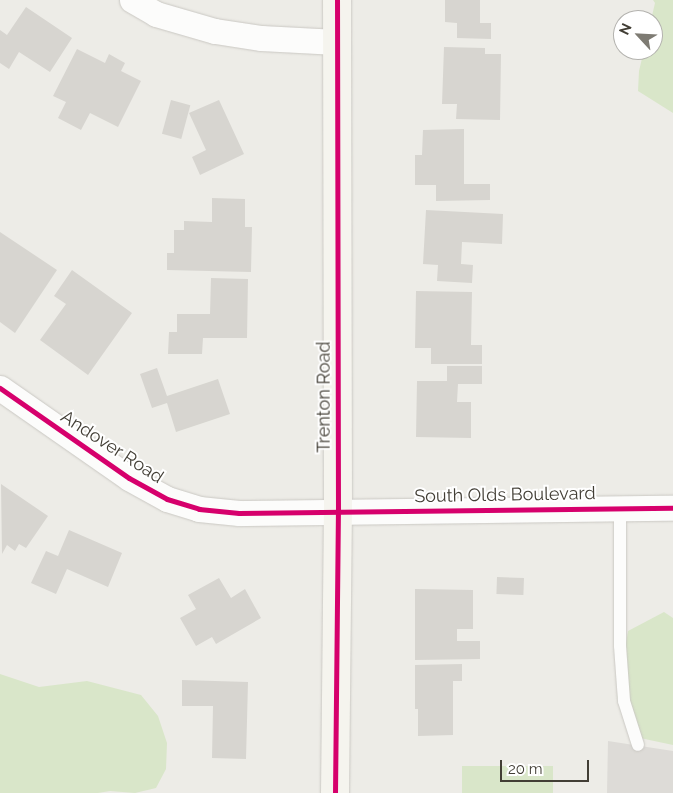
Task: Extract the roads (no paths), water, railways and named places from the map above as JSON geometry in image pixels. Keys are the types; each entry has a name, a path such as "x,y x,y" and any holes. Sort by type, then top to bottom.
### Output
{"main road":[{"name":"Trenton Road","path":"336,793 338,512 337,0"}],"street":[{"path":"132,0 156,14 215,31 261,38 337,42"},
{"name":"Andover Road","path":"0,388 129,478 167,499 199,509 239,513 338,512"},
{"name":"South Olds Boulevard","path":"338,512 673,508"}],"lane":[{"path":"620,508 620,655 624,701 638,745"}]}
